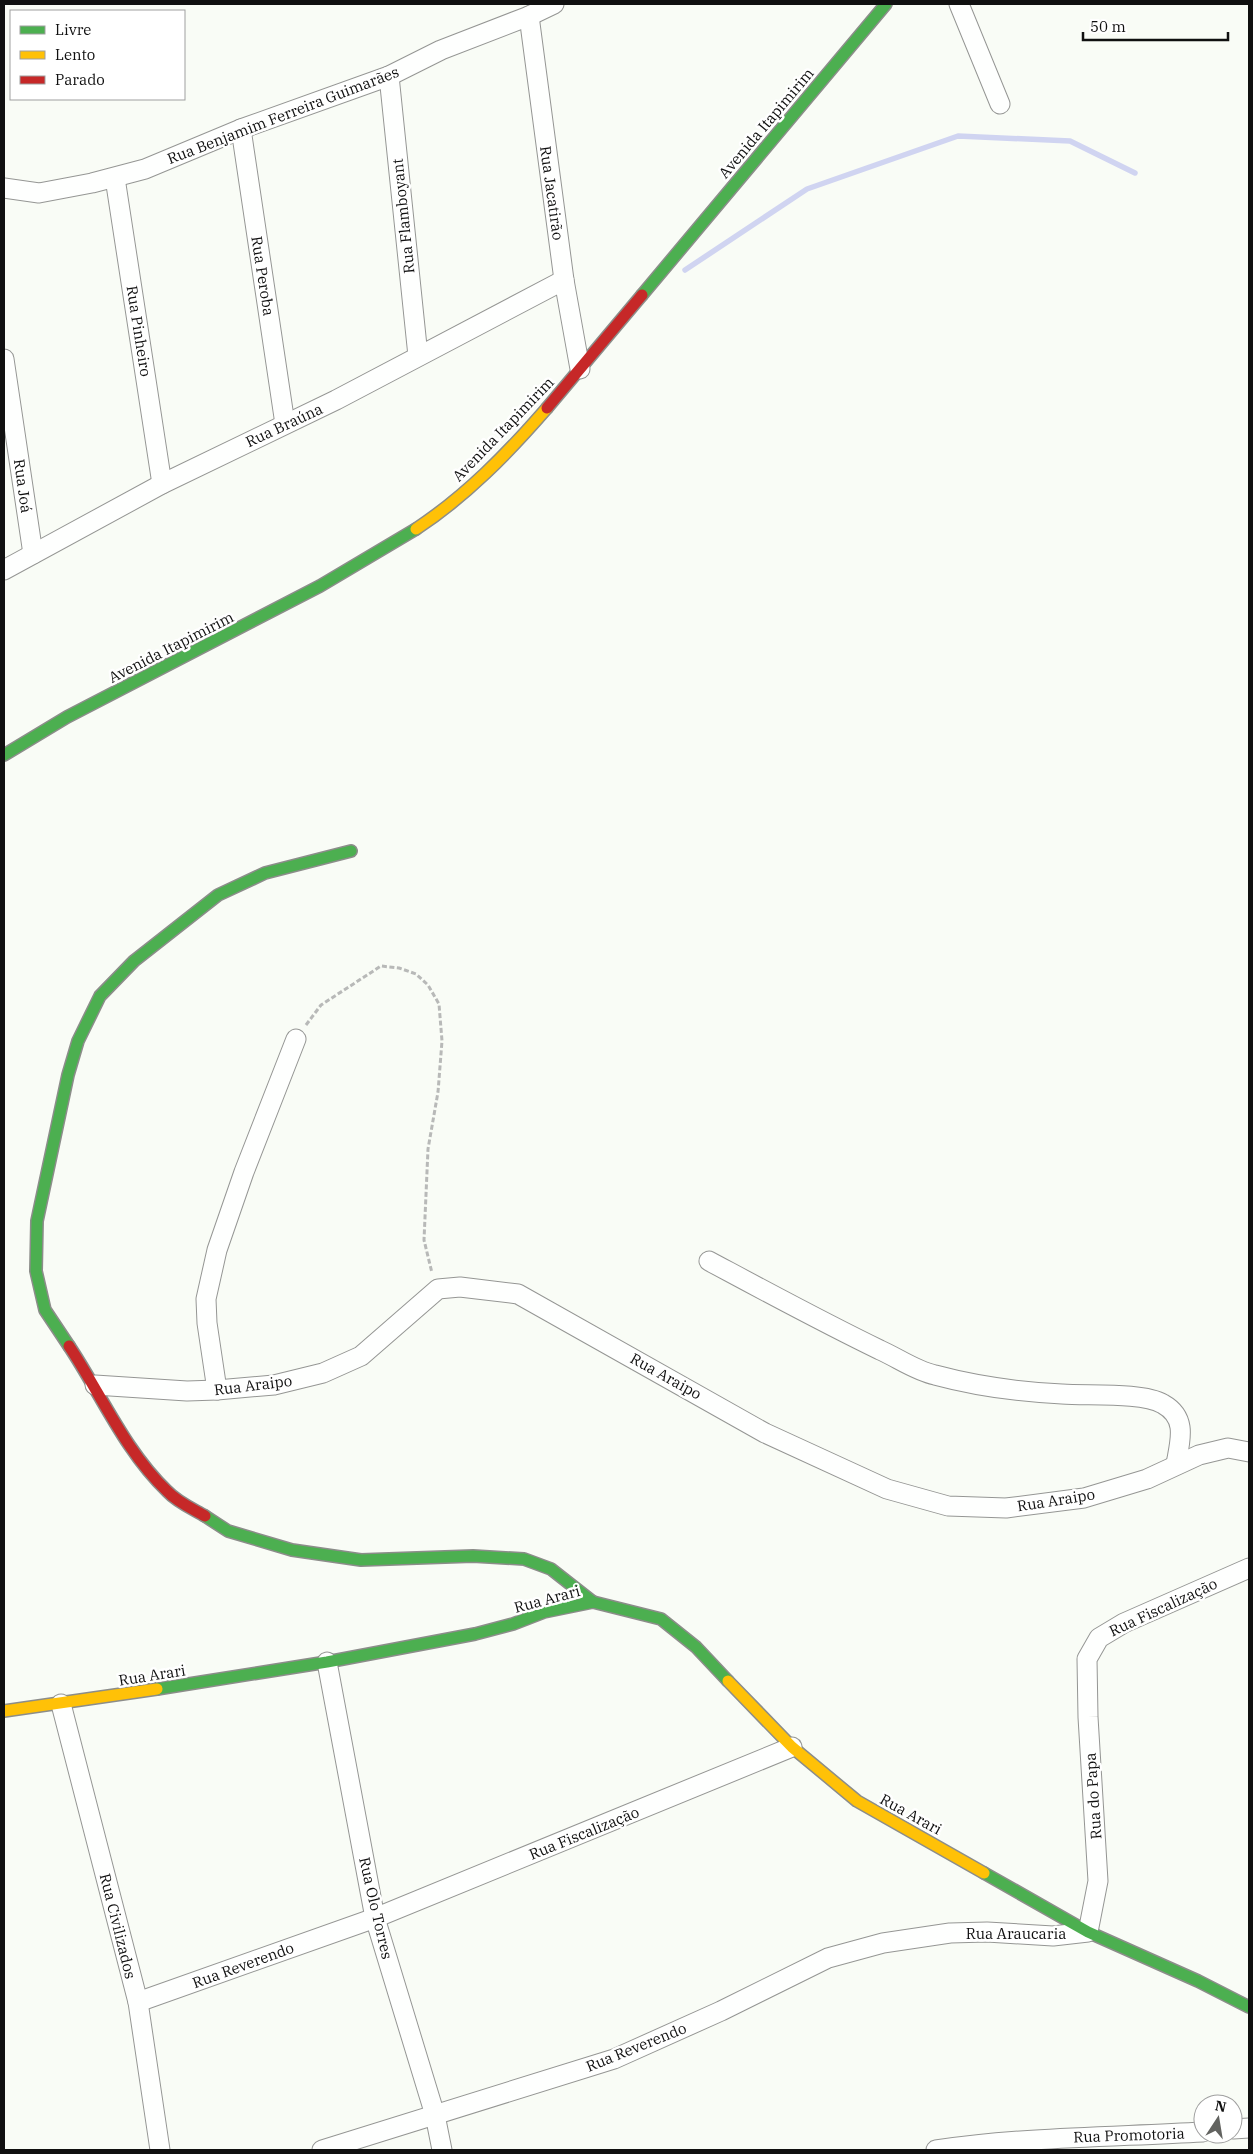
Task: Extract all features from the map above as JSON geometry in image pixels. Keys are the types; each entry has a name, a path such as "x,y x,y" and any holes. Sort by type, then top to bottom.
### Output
{"street":[{"name":"Rua Benjamim Ferreira Guimarães","path":"4,188 39,193 115,178 145,169 241,129 389,76 441,50 554,4"},
{"name":"Avenida Itapimirim","path":"4,755 93,704 271,612 382,550 429,520 468,490 509,448 580,369 886,4"},
{"path":"959,4 1000,104"},
{"name":"Rua Jacatirão","path":"528,16 564,280 580,369"},
{"name":"Rua Flamboyant","path":"389,76 418,356"},
{"name":"Rua Peroba","path":"241,129 285,424"},
{"name":"Rua Pinheiro","path":"115,178 162,484"},
{"name":"Rua Braúna","path":"4,570 162,484 336,400 564,280"},
{"name":"Rua Joá","path":"4,358 32,554"},
{"path":"351,851 265,873 218,895 134,961 100,996 78,1041 68,1075 37,1221 36,1271 45,1310 95,1385 137,1459 168,1494 228,1530 292,1550 361,1560 473,1556 524,1559 551,1569 593,1602"},
{"path":"217,1390 207,1323 206,1299 217,1250 244,1172 296,1039"},
{"path":"708,1261 828,1325 932,1375 973,1383 1060,1394 1117,1396 1161,1402 1170,1408 1180,1422 1182,1431 1176,1464"},
{"name":"Rua Araipo","path":"95,1385 187,1391 217,1390 282,1383 323,1373 361,1356 438,1290 460,1287 518,1294 765,1433 887,1489 948,1506 1006,1508 1084,1498 1147,1479 1199,1455 1228,1448 1249,1452"},
{"name":"Rua Fiscalização","path":"1087,1659 1099,1638 1124,1623 1249,1568"},
{"name":"Rua Arari","path":"4,1711 61,1704 327,1662 476,1634 513,1624 544,1612 593,1602 661,1619 696,1647 792,1747 857,1801 1088,1932"},
{"name":"Rua do Papa","path":"1087,1659 1088,1717 1098,1881 1088,1932"},
{"name":"Rua Olo Torres","path":"327,1662 375,1918 435,2115 442,2150"},
{"name":"Rua Civilizados","path":"61,1704 138,2002 160,2150"},
{"name":"Rua Fiscalização","path":"375,1918 792,1747"},
{"name":"Rua Reverendo","path":"138,2002 375,1918"},
{"name":"Rua Araucaria","path":"828,1958 883,1943 950,1933 987,1932 1054,1936 1088,1932 1198,1981 1249,2007"},
{"name":"Rua Reverendo","path":"435,2115 614,2059 721,2011 828,1958"},
{"path":"322,2150 435,2115"},
{"name":"Rua Promotoria","path":"936,2150 983,2143 1070,2136 1193,2132"}],"path":[{"path":"296,1039 321,1005 381,966 399,968 416,974 428,985 439,1004 442,1041 438,1092 428,1150 424,1240 430,1268 438,1290"}],"waterway":[{"path":"685,270 807,189 958,136 1070,141 1135,173"}],"traffic: fast":[{"path":"642,295 886,4"},
{"path":"4,755 67,717 320,586 416,529"},
{"path":"69,1346 45,1310 36,1271 37,1221 68,1075 78,1041 100,996 134,961 218,895 265,873 351,851"},
{"path":"205,1516 228,1531 292,1550 361,1560 473,1556 524,1559 551,1569 593,1602"},
{"path":"157,1689 327,1662 475,1634 513,1624 544,1612 593,1602 661,1619 696,1647 728,1681"},
{"path":"984,1873 1088,1932 1198,1981 1249,2007"}],"traffic: slow":[{"path":"416,529 486,473 547,408"},
{"path":"728,1681 792,1747 857,1801 984,1873"},
{"path":"4,1711 157,1689"}],"traffic: jam":[{"path":"547,408 642,295"},
{"path":"69,1346 114,1422 138,1458 175,1499 205,1516"}]}
